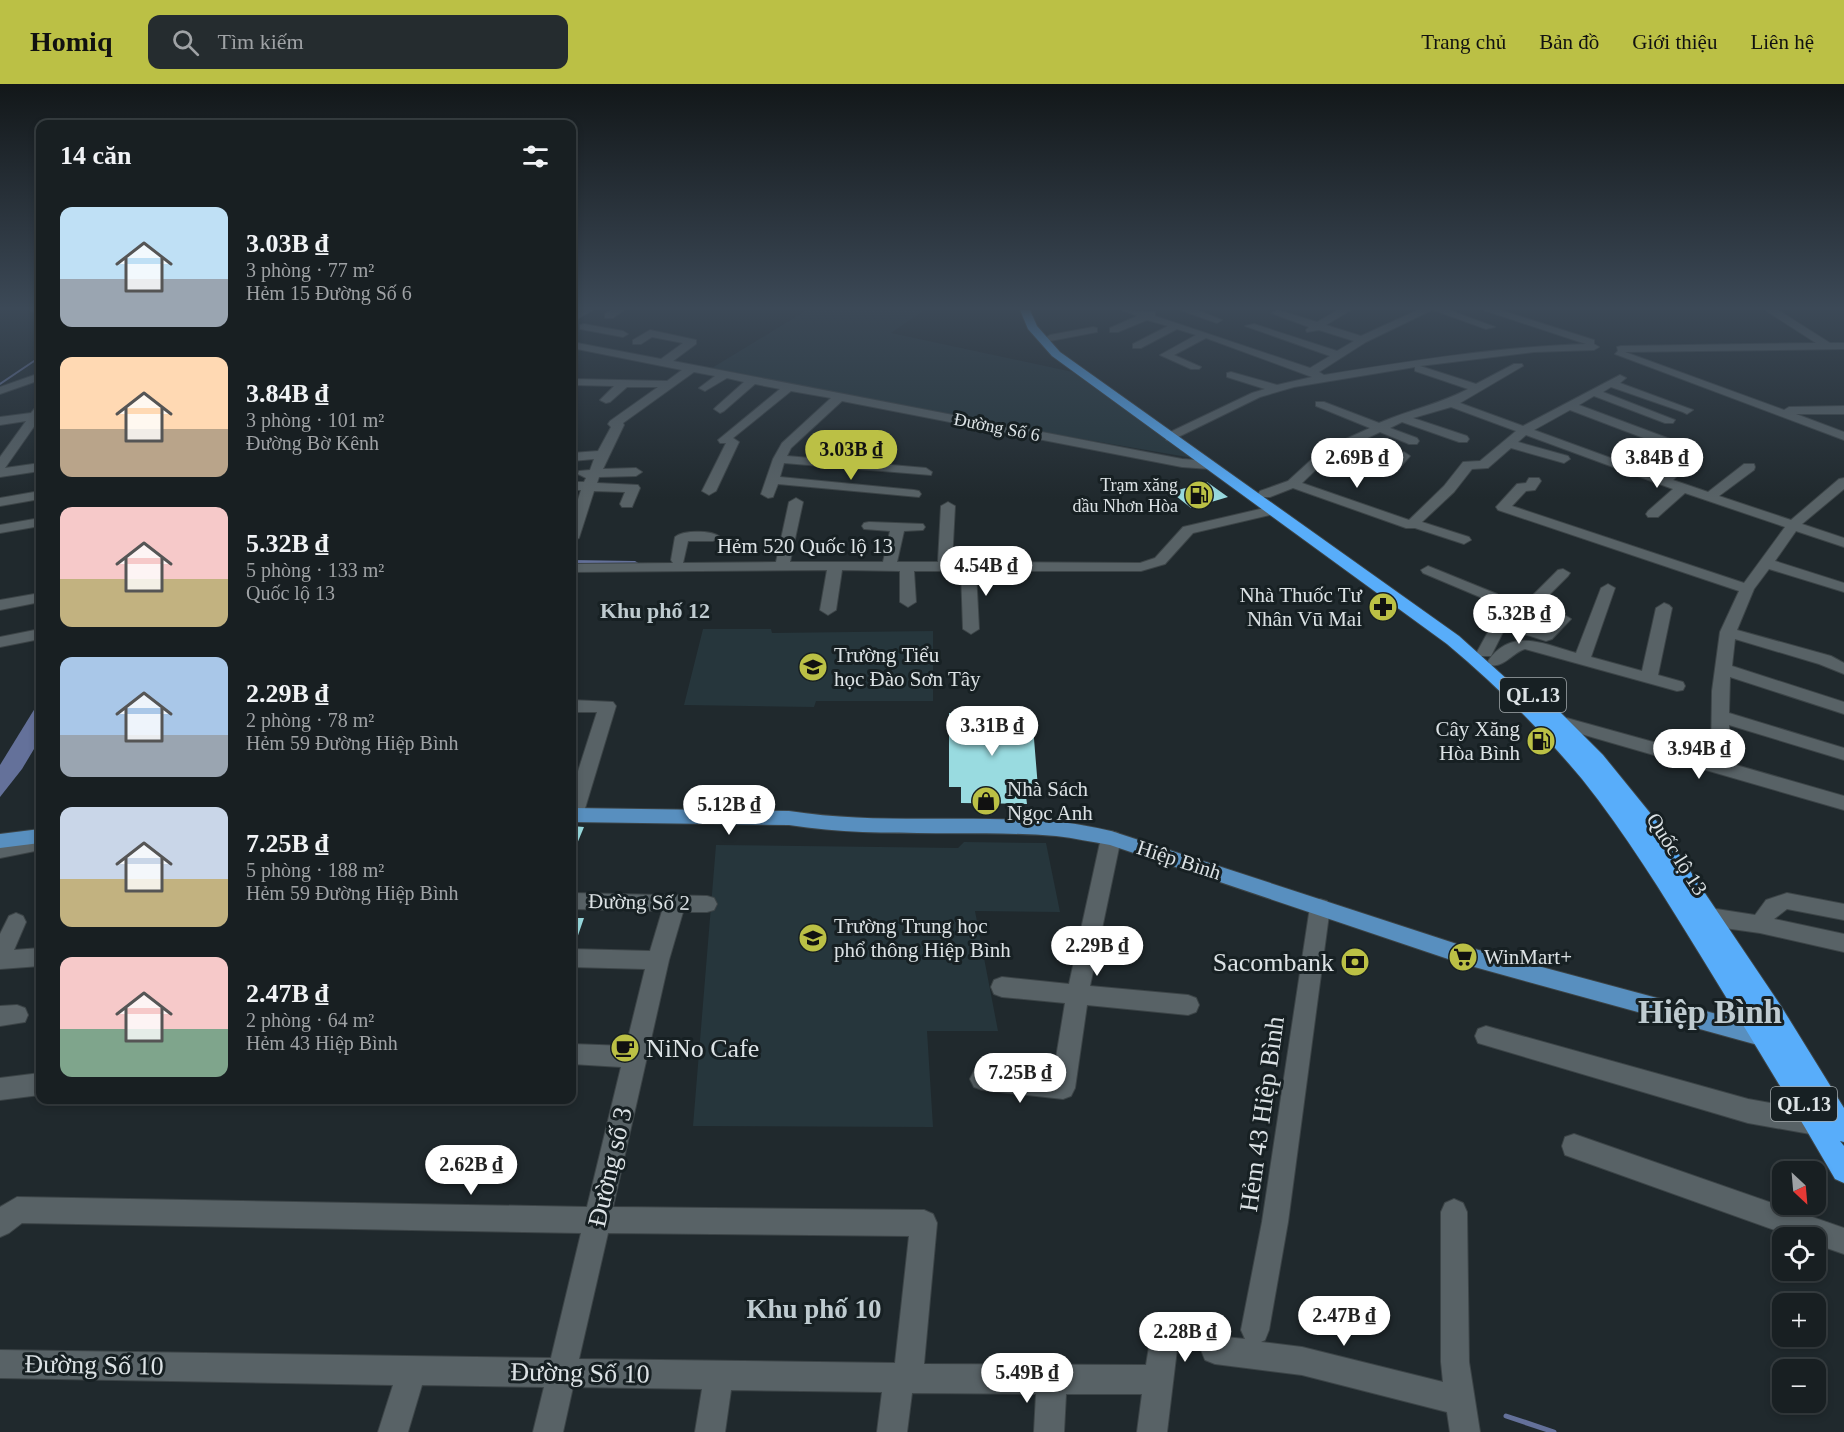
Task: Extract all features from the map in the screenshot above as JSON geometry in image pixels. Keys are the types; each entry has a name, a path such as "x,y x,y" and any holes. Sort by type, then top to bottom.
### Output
{"highway":[{"name":"Quốc lộ 13","path":"1084,373 1269,502 1454,640 1492,672 1531,710 1582,767 1628,826 1765,1037 1844,1170"},
{"name":"Quốc lộ 13","path":"1092,373 1179,438 1210,465 1430,610 1490,656 1563,723 1648,824 1789,1039 1844,1130"},
{"path":"1765,1037 1789,1039"}],"main road":[{"name":"Hiệp Bình","path":"576,815 789,818 814,823 888,828 1057,830 1111,838 1460,954 1765,1037"},
{"path":"0,842 36,839"}],"street":[{"path":"606,400 643,373"},
{"path":"576,525 590,479 616,425 684,373"},
{"name":"Đường Số 6","path":"714,373 1182,463 1210,465"},
{"path":"1310,373 1316,375"},
{"path":"1179,438 1246,400 1316,375 1332,373"},
{"path":"1179,438 1260,402 1292,391 1396,373"},
{"path":"1431,373 1476,388"},
{"path":"1464,540 1293,484 1326,453 1401,418 1451,403 1505,373"},
{"path":"1673,373 1844,436"},
{"path":"705,388 724,375"},
{"path":"1231,375 1275,388"},
{"path":"0,392 36,378"},
{"path":"1412,524 1449,489 1468,465 1483,465 1526,429 1615,380 1687,410"},
{"path":"720,409 752,381"},
{"path":"576,382 667,384"},
{"path":"709,491 728,441 789,387"},
{"path":"1593,392 1670,420"},
{"path":"839,397 786,446 770,487 914,494"},
{"path":"1451,403 1682,488 1795,524"},
{"path":"1320,404 1413,441"},
{"path":"1568,405 1666,442"},
{"path":"1778,411 1844,410"},
{"path":"0,421 36,414"},
{"path":"0,466 36,417"},
{"path":"1401,418 1462,438"},
{"path":"0,447 36,439"},
{"path":"1508,443 1564,459"},
{"path":"1655,472 1688,448"},
{"path":"576,457 600,455"},
{"path":"1392,469 1404,456"},
{"path":"779,459 926,472"},
{"path":"1622,461 1714,493 1844,543"},
{"path":"1714,493 1749,467"},
{"path":"0,473 36,468"},
{"path":"576,484 590,479 636,472"},
{"path":"576,475 633,488 627,504"},
{"path":"1534,482 1530,487 1522,487 1503,507 1747,589"},
{"path":"1720,767 1720,691 1728,632 1747,589 1795,524 1844,482"},
{"name":"Hẻm 520 Quốc lộ 13","path":"576,557 889,567 1149,566 1160,561 1188,530 1269,502 1293,484"},
{"path":"1653,514 1682,488"},
{"path":"0,502 36,496"},
{"path":"783,562 796,502"},
{"path":"945,567 948,506"},
{"path":"0,529 36,523"},
{"path":"869,526 918,527"},
{"path":"889,567 898,527"},
{"path":"678,560 682,537 713,537"},
{"path":"576,557 783,562 828,566 828,610"},
{"path":"1766,563 1844,588 1841,597 1844,598"},
{"path":"907,567 908,602"},
{"path":"968,567 971,629"},
{"path":"1428,570 1492,597"},
{"path":"1535,601 1563,573"},
{"path":"1582,658 1608,588"},
{"path":"0,605 36,599"},
{"path":"1649,677 1664,608"},
{"path":"1490,656 1501,622 1546,636 1563,619"},
{"path":"1728,632 1825,660 1844,669"},
{"path":"0,642 36,635"},
{"path":"1490,656 1525,644 1677,686"},
{"path":"1723,669 1844,708"},
{"path":"576,706 607,706 576,803"},
{"path":"1721,717 1844,754"},
{"path":"1563,723 1844,803"},
{"path":"982,1078 1063,1088 1077,996 1111,838"},
{"path":"0,850 36,840"},
{"name":"Đường Số 2","path":"576,901 707,903"},
{"path":"1760,924 1771,906 1778,902 1787,901 1844,912"},
{"name":"Đường số 3","path":"548,1432 658,960 675,904"},
{"name":"Hẻm 43 Hiệp Bình","path":"1255,1330 1275,1222 1320,906"},
{"path":"1710,917 1760,924 1844,943"},
{"path":"16,922 0,958 36,957"},
{"path":"576,958 658,960"},
{"path":"1002,987 1188,1005"},
{"path":"1486,1036 1748,1111 1816,1123"},
{"path":"576,1054 635,1057"},
{"path":"0,1089 36,1084"},
{"path":"1574,1146 1844,1241"},
{"path":"0,1224 17,1210 924,1223 903,1378 892,1432"},
{"path":"1454,1212 1455,1362 1465,1432"},
{"path":"1152,1432 1164,1341"},
{"path":"1215,1350 1302,1361 1460,1401"},
{"name":"Đường Số 10","path":"0,1364 719,1376 1160,1380"},
{"path":"393,1432 412,1370"},
{"path":"710,1432 719,1376"},
{"path":"1049,1432 1052,1379"}],"shaded area":[{"path":"737,373 1074,373 1193,458 1065,436"},
{"name":"Trường Tiểu học Đào Sơn Tây","path":"703,629 771,629 772,633 933,631 933,701 816,701 814,707 684,705"},
{"name":"Trường Trung học phổ thông Hiệp Bình","path":"964,842 1046,843 1060,912 975,911 998,1031 927,1031 933,1127 693,1126 716,845 958,848"}],"water":[{"path":"36,706 36,746 22,769 0,797 0,765"}],"building":[{"name":"Trạm xăng dầu Nhơn Hòa","path":"1207,482 1228,497 1191,508 1171,492"},
{"path":"949,713 1032,714 1038,788 1025,788 1027,804 961,803 961,787 949,787"},
{"path":"576,826 584,827 576,846"},
{"path":"576,918 584,918 576,941"}],"waterway":[{"path":"0,384 16,373"},
{"path":"576,563 635,564"},
{"path":"1506,1416 1554,1432"}],"place":[{"name":"Trạm xăng dầu Nhơn Hòa","path":"1199,495"},
{"name":"Nhà Thuốc Tư Nhân Vū Mai","path":"1383,607"},
{"name":"Trường Tiểu học Đào Sơn Tây","path":"813,667"},
{"name":"Cây Xăng Hòa Bình","path":"1541,741"},
{"name":"Nhà Sách Ngọc Anh","path":"986,801"},
{"name":"Trường Trung học phổ thông Hiệp Bình","path":"813,938"},
{"name":"WinMart+","path":"1463,957"},
{"name":"Sacombank","path":"1355,962"},
{"name":"NiNo Cafe","path":"625,1048"}],"district":[{"name":"Khu phố 12","path":"655,610"},
{"name":"Hiệp Bình","path":"1710,1012"},
{"name":"Khu phố 10","path":"814,1309"}]}
